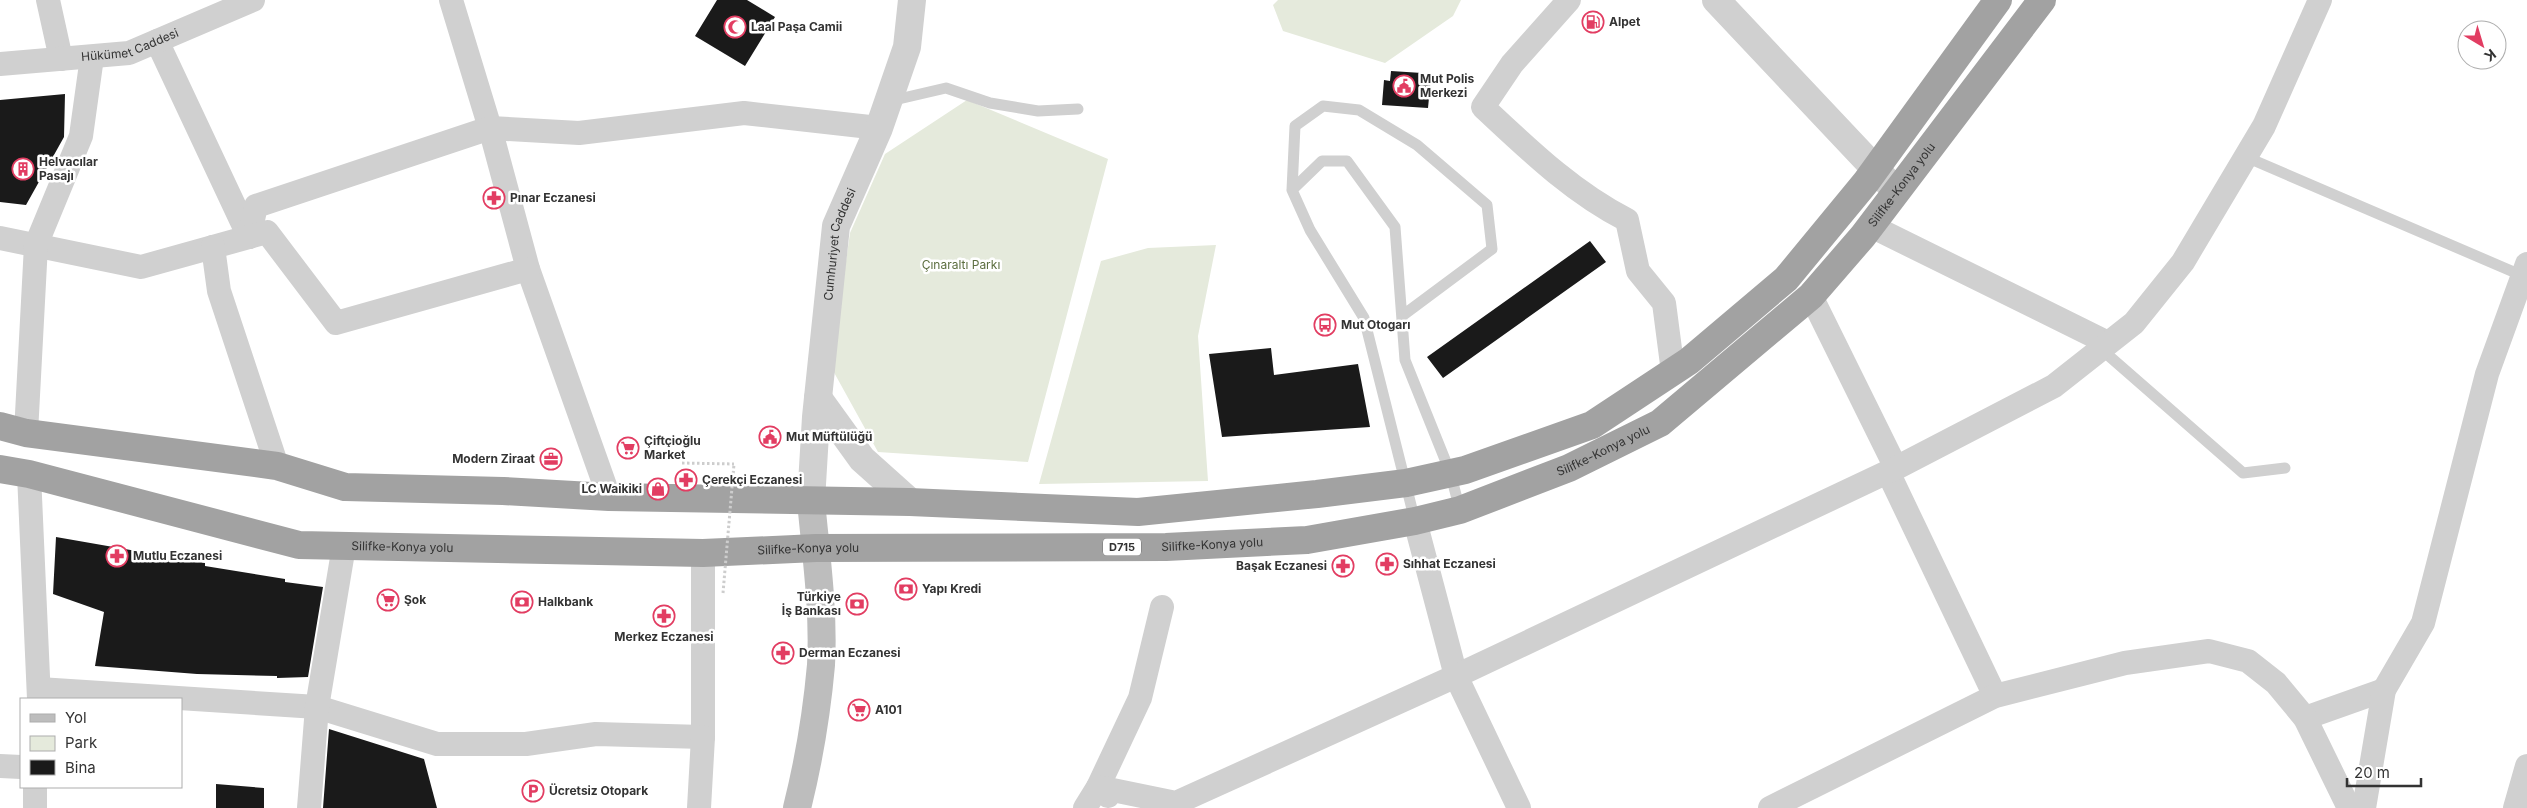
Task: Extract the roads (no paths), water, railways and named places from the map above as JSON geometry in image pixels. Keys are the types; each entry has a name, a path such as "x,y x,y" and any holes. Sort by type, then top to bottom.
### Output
{"highway":[{"path":"0,426 26,433 276,466 344,487 503,491 609,497 910,502 1138,512 1406,483 1465,470 1592,425 1689,361 1786,279 1876,168 1998,0"},
{"name":"Silifke-Konya yolu","path":"0,469 29,474 299,545 702,553 816,548 1166,547 1307,540 1415,521 1460,510 1569,468 1660,423 1811,296 1871,226 2042,0"}],"main road":[{"path":"797,808 804,779 820,665 820,601 811,501"},
{"path":"804,779 804,808"}],"street":[{"path":"48,0 61,59"},
{"name":"Hükümet Caddesi","path":"0,64 129,53 253,0"},
{"path":"451,0 490,128 528,269 609,497"},
{"name":"Cumhuriyet Caddesi","path":"811,501 818,398 836,226 880,128 907,47 912,0"},
{"path":"1569,0 1512,64 1483,107 1539,160 1601,207 1627,220 1638,271 1664,303 1673,372"},
{"path":"1716,0 1896,191"},
{"path":"1098,787 1176,803 1456,676 1892,470 2054,386 2134,323 2183,262 2264,126 2320,0"},
{"path":"157,41 249,237"},
{"path":"26,433 36,245 82,136 92,56"},
{"path":"249,237 256,206 490,128 580,133 744,113 880,128"},
{"path":"1871,226 2105,346"},
{"path":"0,238 141,267 267,232 336,323 528,269"},
{"path":"213,247 219,291 276,466"},
{"path":"2364,808 2384,690 2423,623 2487,374 2525,270"},
{"path":"1811,296 1996,696"},
{"path":"818,398 862,459 910,502"},
{"path":"29,474 39,694 125,698"},
{"path":"1415,521 1456,676 1519,808"},
{"path":"309,808 317,707 344,546"},
{"path":"699,808 703,737 702,553"},
{"path":"1085,808 1098,787 1140,698 1162,607"},
{"path":"1770,808 1996,696 2125,663 2209,652 2248,662 2276,683 2305,718 2349,808"},
{"path":"2305,718 2384,690"},
{"path":"182,701 317,707 437,744 526,744 596,734 703,737"},
{"path":"0,766 20,767"},
{"path":"2515,808 2527,766"},
{"path":"1098,787 1120,808"},
{"path":"34,808 35,788"}],"lane":[{"path":"889,101 946,88 990,103 1028,110 1078,109"},
{"path":"1402,316 1492,249 1487,205 1417,145 1360,110 1322,106 1295,126 1292,190 1310,230 1364,318 1415,521"},
{"path":"2246,157 2525,270"},
{"path":"1292,190 1322,161 1347,161 1395,227 1405,360 1450,472 1460,510"},
{"path":"2105,346 2243,473 2285,468"}],"place":[{"name":"Alpet","path":"1593,22"},
{"name":"Laal Paşa Camii","path":"735,27"},
{"name":"Mut Polis Merkezi","path":"1404,86"},
{"name":"Helvacılar Pasajı","path":"23,169"},
{"name":"Pınar Eczanesi","path":"494,198"},
{"name":"Mut Otogarı","path":"1325,325"},
{"name":"Mut Müftülüğü","path":"770,437"},
{"name":"Çiftçioğlu Market","path":"628,448"},
{"name":"Modern Ziraat","path":"551,459"},
{"name":"Çerekçi Eczanesi","path":"686,480"},
{"name":"LC Waikiki","path":"658,489"},
{"name":"Mutlu Eczanesi","path":"117,556"},
{"name":"Sıhhat Eczanesi","path":"1387,564"},
{"name":"Başak Eczanesi","path":"1343,566"},
{"name":"Yapı Kredi","path":"906,589"},
{"name":"Şok","path":"388,600"},
{"name":"Halkbank","path":"522,602"},
{"name":"Türkiye İş Bankası","path":"857,604"},
{"name":"Merkez Eczanesi","path":"664,616"},
{"name":"Derman Eczanesi","path":"783,653"},
{"name":"A101","path":"859,710"},
{"name":"Ücretsiz Otopark","path":"533,791"}],"park label":[{"name":"Çınaraltı Parkı","path":"961,265"}]}
